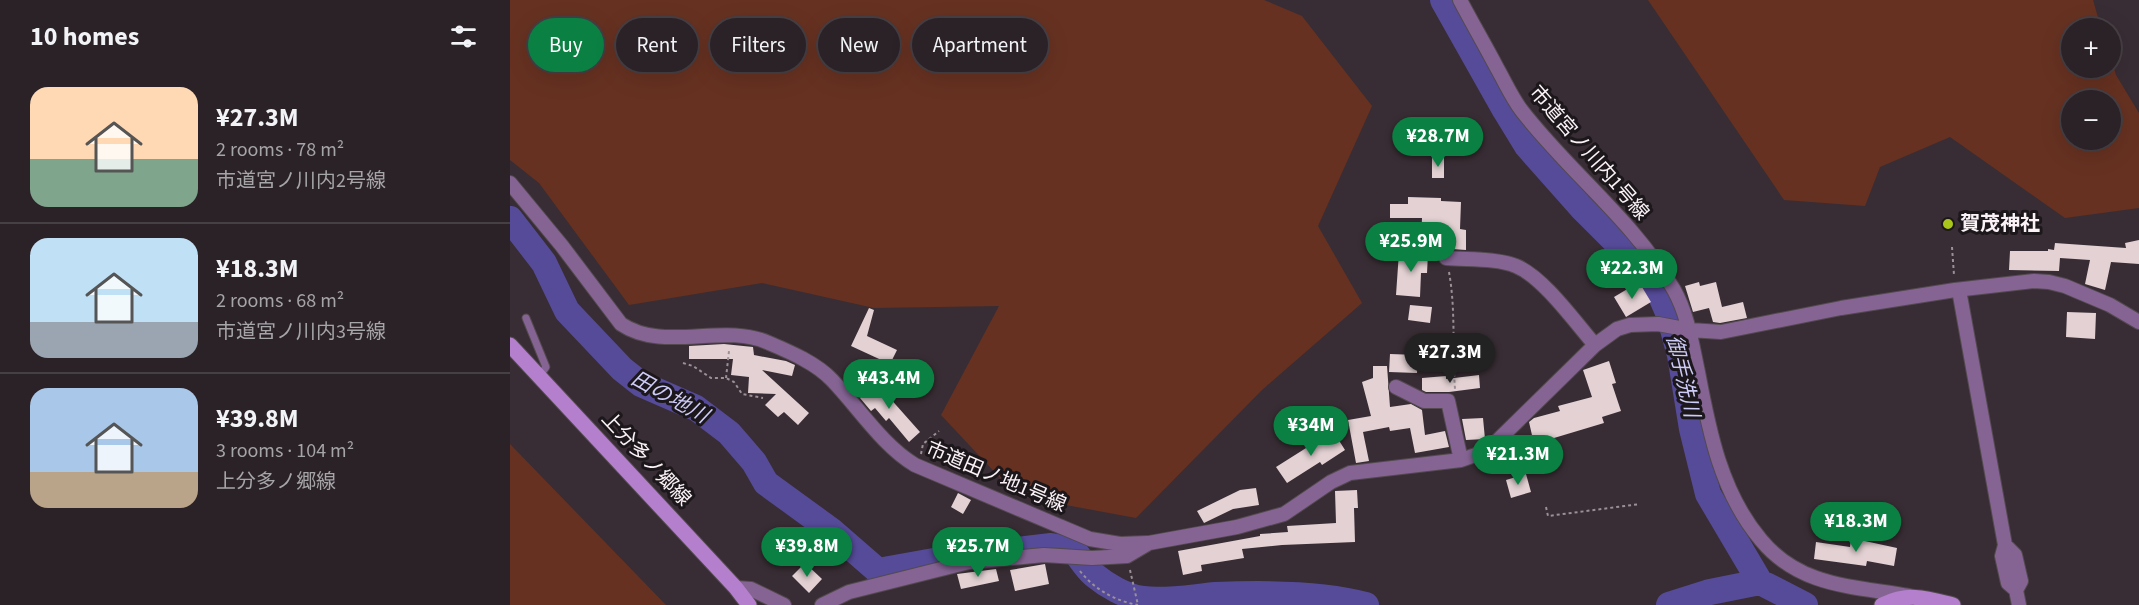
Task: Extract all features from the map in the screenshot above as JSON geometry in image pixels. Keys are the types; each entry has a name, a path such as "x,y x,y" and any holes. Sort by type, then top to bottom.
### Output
{"main road":[{"name":"上分多ノ郷線","path":"510,345 736,588 748,605"},
{"path":"1882,605 1909,596 1953,605"}],"street":[{"name":"市道宮ノ川内1号線","path":"1460,0 1521,110 1639,239 1675,291 1715,450 1726,481 1743,514 1761,540 1786,564 1816,579 1865,590 1909,596"},
{"name":"市道田ノ地1号線","path":"510,183 621,324 631,331 664,336 745,336 769,342 822,370 894,449 915,465 1090,539 1120,544 1149,543"},
{"path":"1446,258 1499,262 1526,271 1595,345"},
{"path":"822,605 849,592 969,562 1044,555 1092,558 1127,556 1149,543 1237,527 1284,514 1350,472 1461,460 1491,447 1595,345 1617,329 1630,325 1658,324 1686,330 1721,332 1841,308 2034,281 2049,282 2110,305 2139,322"},
{"path":"1957,290 2005,545 2015,555 2021,582 2016,590 2019,605"},
{"path":"1395,387 1424,401 1448,401 1461,460"},
{"path":"736,588 751,589 784,605"}],"lane":[{"path":"526,318 546,368 539,377"}],"path":[{"path":"1952,247 1957,290"},
{"path":"1446,258 1452,289 1452,358 1455,394 1455,401 1448,401"},
{"path":"726,378 729,345"},
{"path":"683,363 693,366 711,378 726,378 734,382 742,394 763,398"},
{"path":"920,456 923,444 939,431"},
{"path":"1546,507 1548,516 1640,504"},
{"path":"1070,557 1082,574 1101,591 1138,605 1127,556"}],"shaded area":[{"path":"510,0 1264,0 1302,16 1372,106 1318,226 1362,303 1262,390 1136,518 1017,496 941,415 999,306 874,308 762,283 629,305 539,183 510,160"},
{"path":"1648,0 2093,0 2098,18 2061,18 2061,78 2118,78 2139,113 2139,208 2065,218 1950,137 1880,167 1865,206 1784,200"},
{"path":"510,444 666,605 510,605"}],"building":[{"path":"1432,157 1444,157 1444,178 1432,178"},
{"path":"1408,197 1441,198 1441,201 1461,202 1460,229 1466,230 1466,250 1452,249 1452,245 1421,243 1422,218 1390,218 1390,204 1408,204"},
{"path":"1385,228 1399,230 1397,244 1383,242"},
{"path":"2139,240 2139,264 2111,262 2105,290 2085,284 2090,260 2060,258 2059,271 2009,270 2010,251 2054,250 2055,243 2126,248 2125,243"},
{"path":"1399,252 1428,254 1427,273 1421,273 1420,297 1396,295"},
{"path":"1639,282 1651,302 1626,317 1614,297"},
{"path":"1699,282 1700,286 1716,282 1722,307 1743,302 1747,318 1720,323 1713,322 1709,308 1693,312 1685,286"},
{"path":"1410,305 1432,307 1430,323 1408,320"},
{"path":"869,308 874,310 867,336 897,350 890,364 851,346"},
{"path":"2067,312 2096,313 2095,339 2066,337"},
{"path":"724,344 753,347 754,355 795,365 792,376 762,370 809,413 798,425 784,412 778,417 765,405 776,394 748,393 749,377 731,375 733,359 689,359 689,346"},
{"path":"1390,354 1418,355 1417,373 1389,372"},
{"path":"1609,361 1616,383 1612,384 1621,411 1602,417 1604,423 1534,444 1529,422 1534,418 1560,411 1558,406 1592,397 1583,370"},
{"path":"1373,366 1387,366 1390,407 1411,404 1422,410 1425,435 1445,431 1449,447 1415,453 1410,428 1390,431 1389,427 1363,432 1369,461 1356,463 1348,420 1371,416 1362,382 1373,378"},
{"path":"1479,375 1480,388 1449,392 1422,390 1422,378 1446,376 1446,379"},
{"path":"878,380 891,393 888,396 920,432 909,442 889,418 886,421 875,408 871,411 860,398"},
{"path":"1483,418 1485,439 1466,440 1462,419"},
{"path":"1333,431 1345,450 1322,465 1320,462 1287,483 1276,467"},
{"path":"1526,474 1531,492 1511,498 1506,480"},
{"path":"1256,488 1259,505 1233,509 1204,523 1197,511 1240,490"},
{"path":"1357,490 1358,508 1354,508 1355,542 1242,549 1244,558 1201,565 1202,571 1183,575 1178,551 1260,536 1260,534 1288,532 1287,526 1336,523 1335,491"},
{"path":"958,493 971,500 963,514 951,507"},
{"path":"1851,538 1897,548 1894,566 1867,561 1866,566 1814,559 1816,542 1850,547"},
{"path":"805,563 822,579 809,593 792,576"},
{"path":"1045,564 1049,584 1015,591 1010,570"},
{"path":"996,569 999,581 961,589 957,574"}],"waterway":[{"name":"御手洗川","path":"1443,0 1527,146 1581,207 1637,263 1660,294 1669,315 1680,355 1692,429 1708,494 1760,582 1805,605"},
{"name":"田の地川","path":"510,219 544,263 567,311 622,369 641,384 696,408 729,433 754,462 766,483 832,531 878,571 956,557 1051,546 1074,550 1088,569 1099,579 1137,598 1161,600 1216,595 1272,594 1330,598 1366,605"},
{"name":"田の地川","path":"1669,605 1710,592 1760,582"}],"place":[{"name":"賀茂神社","path":"1948,224"}]}
